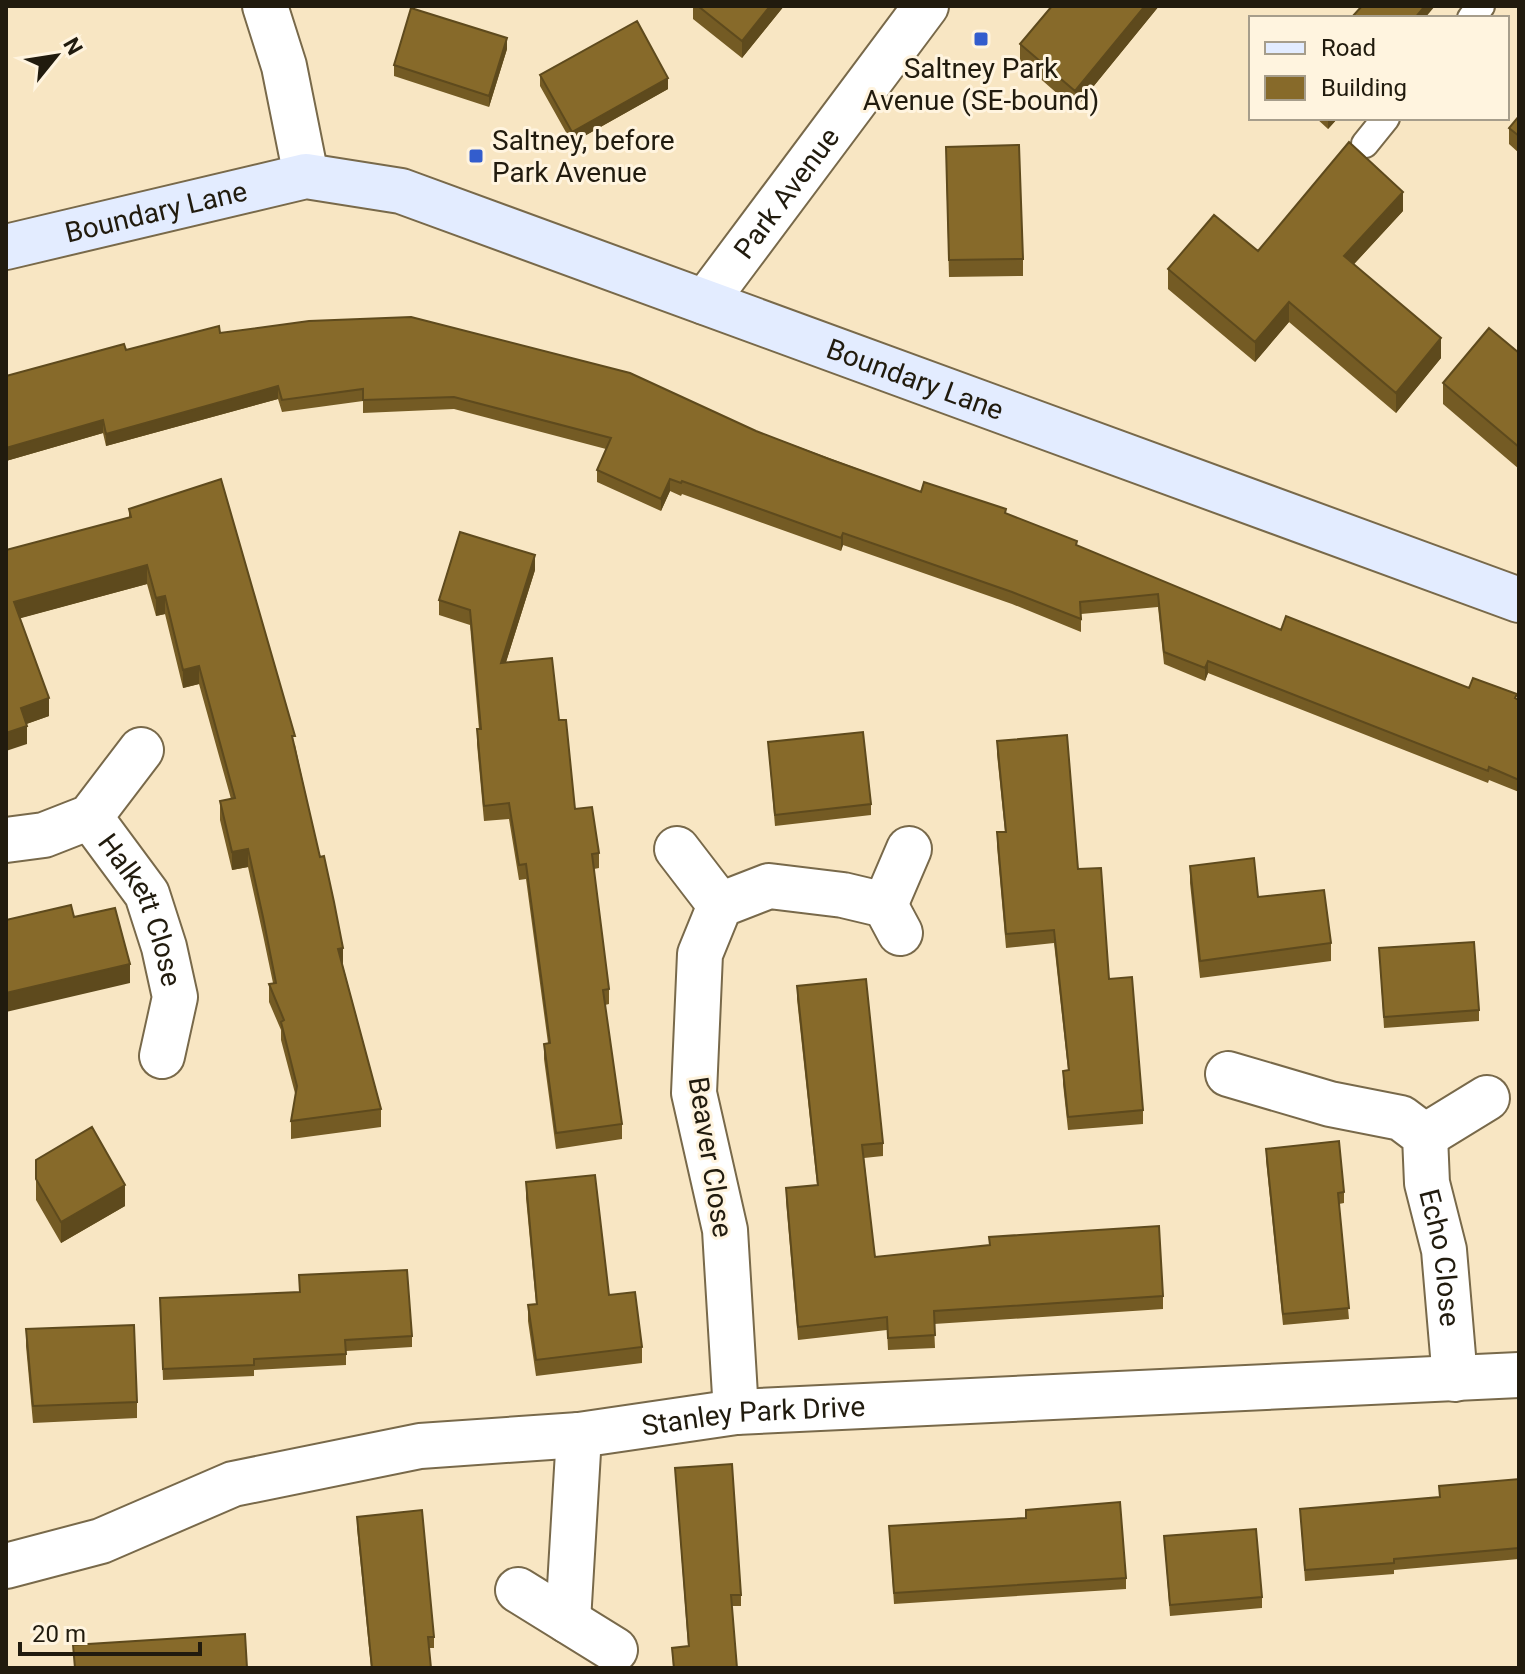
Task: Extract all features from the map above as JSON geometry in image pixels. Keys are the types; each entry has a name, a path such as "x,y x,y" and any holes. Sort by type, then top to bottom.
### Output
{"street":[{"path":"265,6 284,66 306,176"},
{"name":"Park Avenue","path":"705,302 926,6"},
{"name":"Boundary Lane","path":"6,247 306,176 401,191 1519,600"},
{"name":"Halkett Close","path":"6,840 44,835 90,817 141,750"},
{"name":"Halkett Close","path":"90,817 147,894 164,947 175,997 162,1056"},
{"path":"677,849 720,905 769,886 843,895 892,919 909,849"},
{"name":"Beaver Close","path":"720,905 700,954 694,1093 725,1230 736,1412"},
{"path":"1228,1074 1330,1104 1401,1118 1425,1136 1487,1098"},
{"name":"Echo Close","path":"1425,1136 1427,1183 1444,1250 1455,1379"},
{"name":"Stanley Park Drive","path":"6,1566 101,1541 233,1484 420,1446 579,1435 736,1412 1519,1375"},
{"path":"568,1621 579,1435"},
{"path":"518,1590 615,1650"}],"lane":[{"path":"1365,144 1384,120"}],"building":[{"path":"698,6 770,6 742,41"},
{"path":"1052,6 1145,6 1075,91 1020,44"},
{"path":"1362,6 1425,6 1417,16 1353,16"},
{"path":"411,8 507,38 489,96 394,65"},
{"path":"637,21 668,78 572,132 540,75"},
{"path":"1519,116 1519,136 1509,128"},
{"path":"1349,142 1403,192 1344,256 1441,338 1396,393 1289,302 1255,342 1168,269 1214,215 1258,251"},
{"path":"1019,145 1023,259 949,260 946,147"},
{"path":"411,317 630,373 756,431 829,459 921,492 924,482 1006,509 1005,513 1077,541 1076,545 1281,630 1286,616 1469,688 1473,678 1517,694 1519,780 1489,767 1488,771 1208,661 1205,668 1164,652 1158,594 1080,602 1081,619 843,533 841,538 682,481 670,479 661,499 597,470 611,438 454,397 363,400 363,389 282,400 278,386 106,434 103,420 6,448 6,376 124,344 126,350 219,326 220,333 309,321"},
{"path":"1489,328 1519,353 1519,447 1443,383"},
{"path":"221,479 295,736 292,736 320,857 324,856 334,902 343,948 338,949 381,1109 291,1121 297,1086 281,1022 284,1020 269,984 276,983 248,849 232,852 220,801 235,798 199,666 183,670 165,596 156,598 147,565 14,602 49,698 21,708 27,726 6,733 6,550 131,517 129,509"},
{"path":"460,532 535,555 501,663 552,658 559,720 566,720 575,809 592,807 599,853 592,854 609,989 603,990 622,1124 556,1133 544,1044 550,1043 526,864 519,865 509,803 484,806 477,729 481,729 470,610 439,600"},
{"path":"863,732 871,804 775,815 768,742"},
{"path":"1067,735 1078,869 1101,868 1109,979 1132,977 1143,1110 1068,1117 1063,1071 1069,1070 1054,930 1006,934 997,832 1006,832 997,741"},
{"path":"1254,858 1258,897 1324,890 1331,943 1200,961 1190,866"},
{"path":"71,905 74,917 115,908 130,964 6,993 6,920"},
{"path":"1474,942 1479,1010 1384,1017 1379,948"},
{"path":"866,979 883,1143 862,1145 875,1257 990,1245 989,1237 1159,1226 1163,1296 934,1311 935,1335 888,1338 887,1317 798,1327 786,1188 818,1185 797,986"},
{"path":"92,1127 125,1185 61,1222 36,1179 36,1160"},
{"path":"1339,1141 1344,1192 1338,1193 1349,1308 1283,1314 1266,1149"},
{"path":"595,1175 609,1295 635,1292 642,1347 536,1360 528,1305 537,1304 526,1182"},
{"path":"407,1270 412,1336 345,1340 346,1354 254,1359 254,1365 163,1369 160,1298 300,1292 299,1275"},
{"path":"134,1325 137,1402 33,1406 26,1329"},
{"path":"732,1464 741,1595 731,1595 737,1668 674,1668 672,1648 689,1646 675,1468"},
{"path":"1519,1479 1519,1548 1305,1570 1300,1509 1440,1497 1439,1486"},
{"path":"1120,1502 1126,1578 894,1593 889,1526 1026,1518 1026,1510"},
{"path":"422,1510 434,1637 428,1637 431,1668 372,1668 357,1517"},
{"path":"1256,1529 1262,1597 1170,1605 1164,1536"},
{"path":"245,1634 247,1668 75,1668 73,1645"}],"place":[{"name":"Saltney Park Avenue (SE-bound)","path":"981,39"},
{"name":"Saltney, before Park Avenue","path":"476,156"}]}
